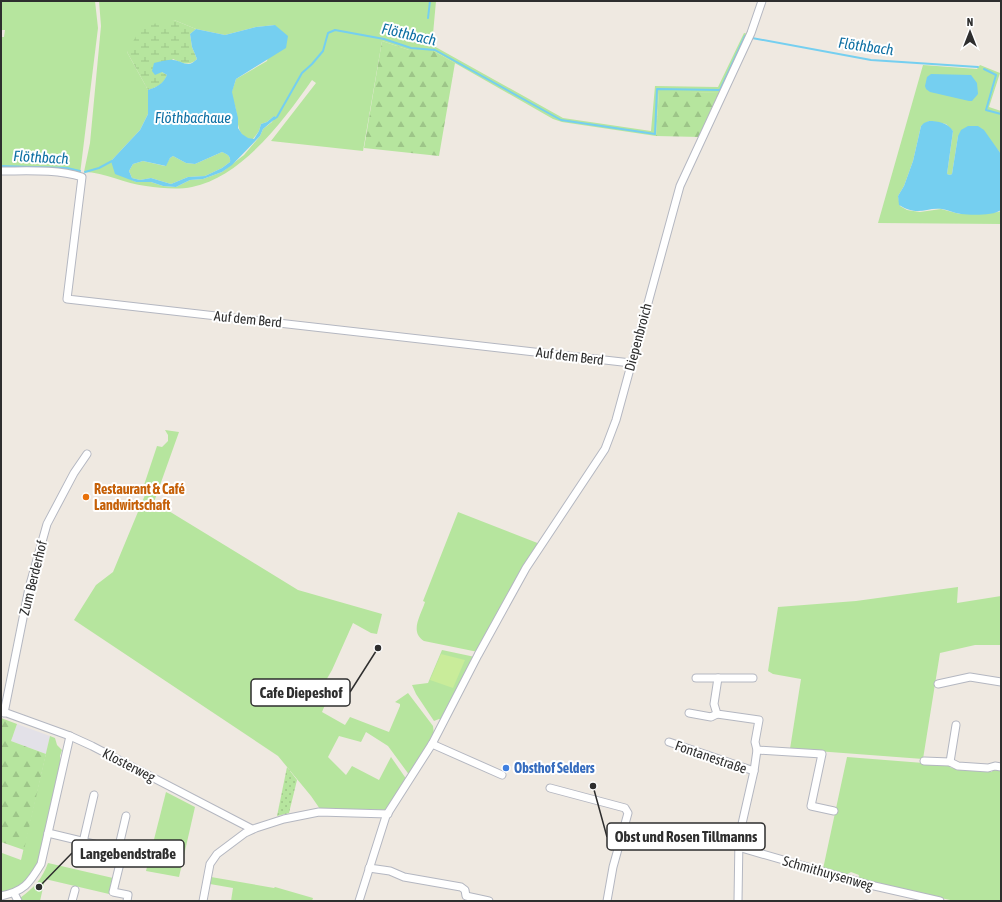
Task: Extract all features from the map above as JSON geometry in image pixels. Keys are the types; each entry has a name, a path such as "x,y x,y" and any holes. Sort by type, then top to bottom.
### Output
{"street":[{"name":"Diepenbroich","path":"432,744 526,568 605,449 616,420 680,186 751,33 762,1"},
{"name":"Auf dem Berd","path":"1,170 70,173 82,177 68,299 631,363"},
{"name":"Zum Berderhof","path":"3,712 29,588 47,524 74,473 87,454"},
{"path":"938,684 970,677 1001,682"},
{"path":"696,678 753,678"},
{"path":"717,714 714,704 718,678"},
{"name":"Klosterweg","path":"3,712 70,736 92,746 252,829"},
{"name":"Fontanestraße","path":"689,713 711,717 717,714 759,720 755,742 757,750 754,772 739,837 738,901"},
{"path":"950,762 956,725"},
{"path":"1,896 14,893 30,883 40,864 70,736"},
{"name":"Fontanestraße","path":"669,742 754,772"},
{"path":"359,901 383,824 432,744 502,775"},
{"name":"Fontanestraße","path":"757,750 822,754 811,806 834,811"},
{"path":"924,761 950,762 958,766 988,768 995,766 1001,767"},
{"path":"550,788 625,808 628,813 613,867 607,901"},
{"path":"83,842 94,794"},
{"path":"203,901 210,864 218,854 252,829 284,819 319,812 388,814"},
{"path":"118,850 126,816"},
{"path":"48,833 123,851 113,892 128,895 126,901"},
{"name":"Schmithuysenweg","path":"738,847 851,880 940,901"},
{"path":"369,868 390,871 404,877 461,887 465,890 466,898 489,901"},
{"path":"72,901 74,890"},
{"path":"14,893 18,901"}],"shaded area":[{"path":"17,724 50,736 46,754 11,741"}],"green space":[{"path":"1,1 95,1 98,28 80,174 1,169 1,37 4,37 5,30 1,30"},
{"path":"99,1 436,1 432,45 563,118 651,131 655,86 718,87 744,33 748,34 721,93 659,92 656,136 562,122 553,119 432,50 409,50 382,41 363,151 271,141 316,83 312,80 275,129 245,159 228,172 210,181 192,187 175,189 138,185 100,174 84,172 90,143 101,26","holes":["174,20 196,29 225,35 256,27 275,25 267,61 236,79 232,90 239,129 244,136 253,139 259,131 261,124 267,122 274,116 272,122 263,129 260,136 244,155 222,172 203,179 190,180 176,187 163,186 151,182 136,182 126,177 111,161 140,130 148,114 148,90 127,52"]},
{"path":"174,20 196,29 190,34 192,47 197,59 188,64 173,59 162,72 167,75 164,81 157,87 148,90 127,52 142,26"},
{"path":"382,41 409,50 432,50 455,63 439,156 364,148"},
{"path":"923,65 977,69 980,65 1000,73 989,107 1001,111 1001,154 994,145 958,136 952,174 947,174 953,131 946,124 929,121 921,126 913,161 904,186 898,196 900,206 907,210 920,212 941,209 960,214 999,212 1001,210 1001,224 878,223"},
{"path":"659,91 721,93 700,137 656,136"},
{"path":"222,152 230,158 230,162 222,168 205,176 188,177 171,184 151,178 140,180 132,178 129,171 133,164 143,161 165,166 173,156 186,163 195,164"},
{"path":"165,430 179,432 154,502 298,590 382,614 377,634 371,633 353,623 332,670 321,689 322,693 328,698 322,712 345,725 350,717 389,732 400,706 400,704 395,702 408,693 433,726 433,739 410,776 388,746 366,732 361,742 339,736 328,757 346,775 352,766 379,780 391,757 407,780 386,810 320,809 278,756 74,620 96,585 113,572 145,495 141,494 157,446 162,447 168,441 168,435"},
{"path":"458,512 540,544 478,652 424,641 417,633 417,623 425,602 423,601"},
{"path":"958,587 957,603 1001,596 1001,645 975,645 940,653 923,759 790,749 801,679 773,674 768,671 778,607 856,601"},
{"path":"442,650 475,657 442,720 439,719 434,721 416,694 412,685 428,683"},
{"path":"441,654 465,660 453,688 430,680"},
{"path":"1,718 17,724 11,741 46,754 24,850 1,842"},
{"path":"50,736 55,738 57,745 62,750 60,756 61,765 39,859 33,871 25,881 14,889 1,893 1,856 2,853 21,860"},
{"path":"847,757 949,765 951,768 992,772 993,768 1001,769 1001,901 955,901 858,880 859,875 851,872 846,875 823,869"},
{"path":"287,767 297,780 289,813 277,816"},
{"path":"166,792 195,807 179,877 146,871"},
{"path":"48,863 113,878 109,894 45,879 40,901 22,901 20,898 37,883"},
{"path":"211,877 275,887 313,898 312,901 231,901 233,888 210,884"}],"water":[{"name":"Flöthbachaue","path":"275,25 288,36 286,48 236,79 232,92 238,118 238,128 242,134 248,138 254,139 261,124 267,122 274,116 276,118 263,129 260,136 232,165 222,172 203,179 190,180 176,187 163,186 151,182 136,182 115,174 111,161 140,130 148,114 148,90 159,85 164,81 167,75 162,72 155,75 152,71 154,63 166,60 177,61 185,64 191,64 194,62 197,59 192,47 190,34 196,29 225,35 256,27","holes":["222,152 227,154 230,160 230,162 222,168 205,176 188,177 171,184 151,178 140,180 132,178 129,171 133,164 143,161 166,166 170,158 173,156 186,163 195,164"]},
{"path":"931,74 971,75 977,83 978,94 972,101 969,101 930,92 925,86 927,77"},
{"path":"929,121 942,123 951,128 953,131 947,174 950,175 952,174 958,136 961,130 968,126 978,126 984,130 1001,154 1001,210 987,214 970,215 958,214 942,209 917,211 906,209 899,205 898,196 904,186 913,161 921,126"}],"waterway":[{"path":"428,18 430,1"},
{"name":"Flöthbach","path":"274,119 277,117 302,73 323,51 328,33 335,30 384,39 411,48 435,50 561,120 655,134 657,89 720,90 746,36"},
{"name":"Flöthbach","path":"752,38 871,60 978,67"},
{"name":"Flöthbach","path":"984,69 996,75 986,110 1001,114"},
{"name":"Flöthbach","path":"85,172 99,168 112,161"},
{"name":"Flöthbach","path":"1,166 67,168 80,171"}],"place":[{"name":"Restaurant & Café Landwirtschaft","path":"86,497"},
{"name":"Cafe Diepeshof","path":"378,648"},
{"name":"Obsthof Selders","path":"506,768"},
{"name":"Obst und Rosen Tillmanns","path":"593,786"},
{"name":"Langebendstraße","path":"39,887"}]}
